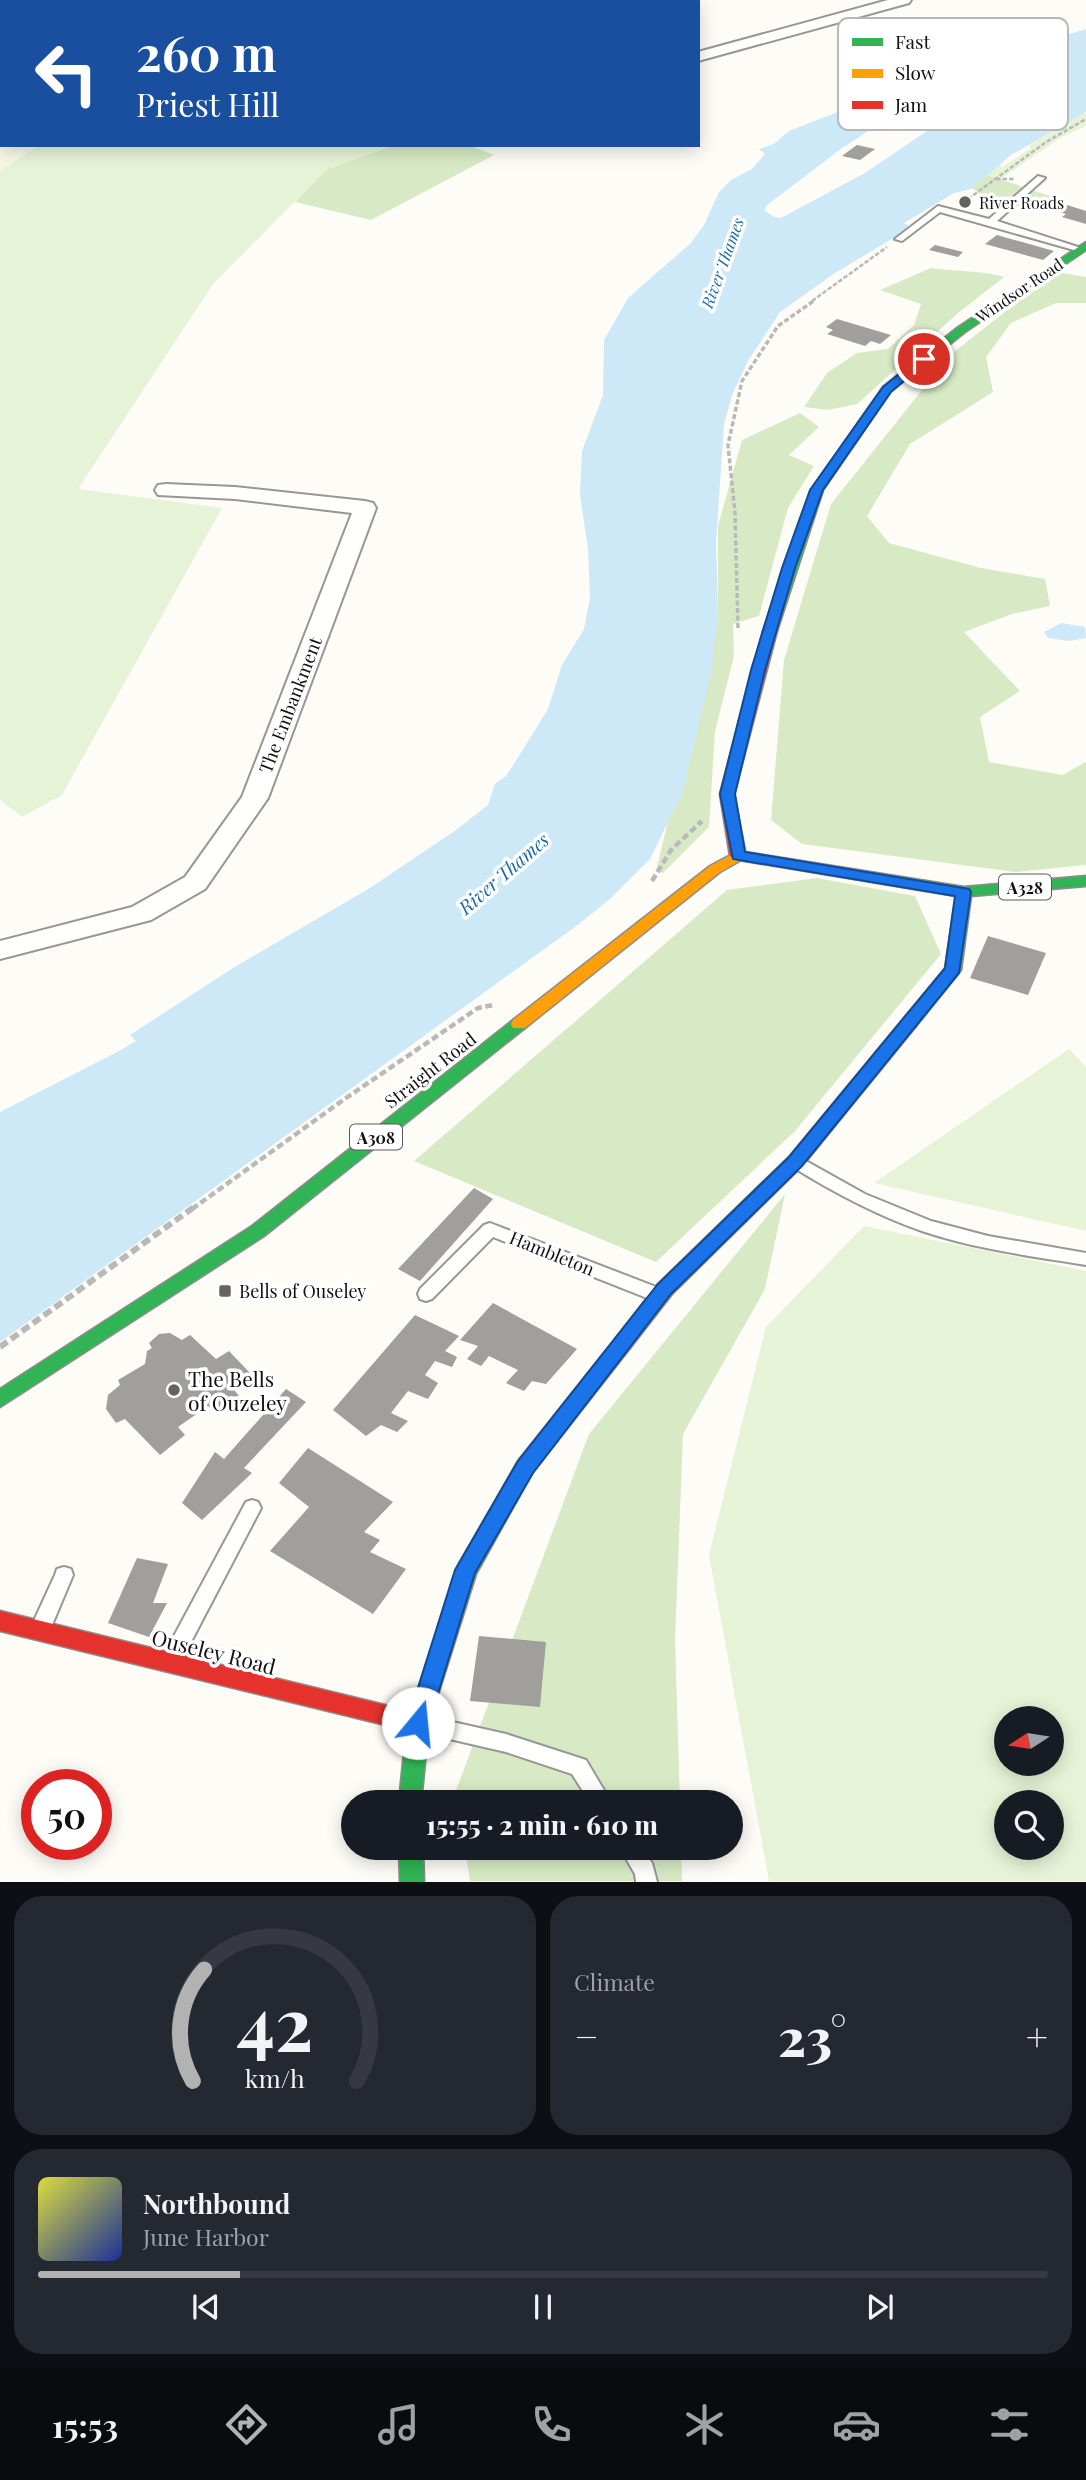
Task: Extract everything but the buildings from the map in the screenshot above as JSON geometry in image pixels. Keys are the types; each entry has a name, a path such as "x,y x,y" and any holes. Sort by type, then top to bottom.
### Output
{"main road":[{"name":"Windsor Road","path":"738,856 727,794 758,670 789,568 817,490 887,389 961,330 1082,247"},
{"name":"A328","path":"738,856 964,892 1086,881"},
{"name":"Straight Road","path":"0,1399 258,1231 705,878 738,856"},
{"path":"411,1790 418,1723 466,1570 526,1467 659,1296 796,1161 953,970 964,892"},
{"name":"Ouseley Road","path":"0,1621 418,1723"},
{"path":"411,1860 412,1881"}],"street":[{"path":"839,18 904,0"},
{"path":"700,56 838,18"},
{"name":"The Embankment","path":"0,950 141,914 195,883 255,798 369,500 166,490"}],"lane":[{"path":"991,222 1041,178"},
{"path":"899,239 938,209 1082,247"},
{"path":"796,1161 836,1187 917,1223 973,1239 1086,1259"},
{"name":"Hambleton","path":"426,1294 490,1229 659,1296"},
{"path":"170,1662 252,1508"},
{"path":"39,1630 64,1575"},
{"path":"418,1723 506,1743 579,1767 593,1790"},
{"path":"639,1860 645,1870 647,1881"}],"path":[{"path":"1068,129 1086,119"},
{"path":"938,209 943,204 971,197 1046,142 1067,130"},
{"path":"738,628 735,513 728,445 742,381 778,326 899,239"},
{"path":"646,890 671,850 709,815"},
{"path":"0,1347 346,1098 478,1008 498,1003"}],"shaded area":[{"path":"0,147 36,147 0,171"}],"green space":[{"path":"1086,112 1086,126 1060,138 999,180 987,175 1000,162 1001,168 1031,148 1029,145 1055,130 1068,130 1068,122"},
{"path":"36,147 389,147 326,170 213,284 78,489 222,508 62,795 22,817 0,800 0,171"},
{"path":"389,147 474,147 494,155 371,220 295,202 326,170"},
{"path":"987,175 1059,199 1060,202 1044,211 983,197 972,188"},
{"path":"931,268 1004,277 958,313 857,404 828,410 804,407 827,373 857,353 888,349 914,325 921,304 880,290"},
{"path":"1056,272 1086,277 1086,303 1056,303 1011,323 986,357 993,392 910,444 867,516 889,543 981,568 1045,579 1050,606 1012,614 964,632 1020,691 980,717 989,762 1062,775 1086,762 1086,865 1015,872 802,844 771,820 784,660 831,504 950,355"},
{"path":"800,413 819,427 789,455 814,466 788,508 759,616 733,624 734,656 715,731 709,827 663,873 656,871 718,615 718,526 742,440"},
{"path":"817,878 915,896 941,954 795,1131 656,1262 414,1161 727,890"},
{"path":"1069,1049 1086,1067 1086,1231 874,1183"},
{"path":"785,1194 765,1289 683,1434 675,1640 680,1790 456,1790 589,1434"},
{"path":"864,1226 1086,1271 1086,1881 769,1881 709,1555 766,1327"},
{"path":"467,1860 681,1860 682,1881 470,1881"}],"water":[{"path":"1086,29 1086,112 1068,122 1068,35"},
{"name":"River Thames","path":"838,112 838,130 870,130 766,206 765,211 781,218 865,173 928,130 1055,130 1011,155 971,189 954,193 904,223 909,226 905,231 835,273 780,312 748,361 732,395 724,424 716,543 718,615 711,673 683,791 650,859 610,899 579,924 0,1342 0,1112 136,1041 130,1035 233,968 370,888 488,805 495,784 506,776 548,709 562,665 584,629 590,598 588,549 580,495 582,451 603,395 604,340 628,298 691,243 704,225 719,192 731,180 752,169 765,154 759,149 774,144 789,131"},
{"path":"1061,623 1085,627 1086,638 1070,641 1048,638 1044,632"}],"traffic: fast":[{"path":"770,631 817,490 887,389 961,330 1086,245"},
{"path":"738,856 964,892 1086,881"},
{"path":"910,1022 953,970 964,892"},
{"path":"0,1399 258,1231 519,1024"},
{"path":"411,1790 418,1723 466,1571 525,1467 623,1343"},
{"path":"411,1860 412,1882"}],"traffic: slow":[{"path":"519,1024 715,869 738,856"},
{"path":"623,1343 665,1289 796,1161 910,1022"}],"traffic: jam":[{"path":"738,856 727,794 770,631"},
{"path":"0,1621 418,1723"}],"place":[{"name":"River Roads","path":"965,202"},
{"name":"Bells of Ouseley","path":"225,1291"},
{"name":"The Bells of Ouzeley","path":"174,1390"}],"route":[{"path":"418,1723 466,1570 526,1467 664,1289 796,1161 870,1067 953,970 964,892 738,856 727,794 758,670 789,568 817,490 887,389 924,359"}]}
